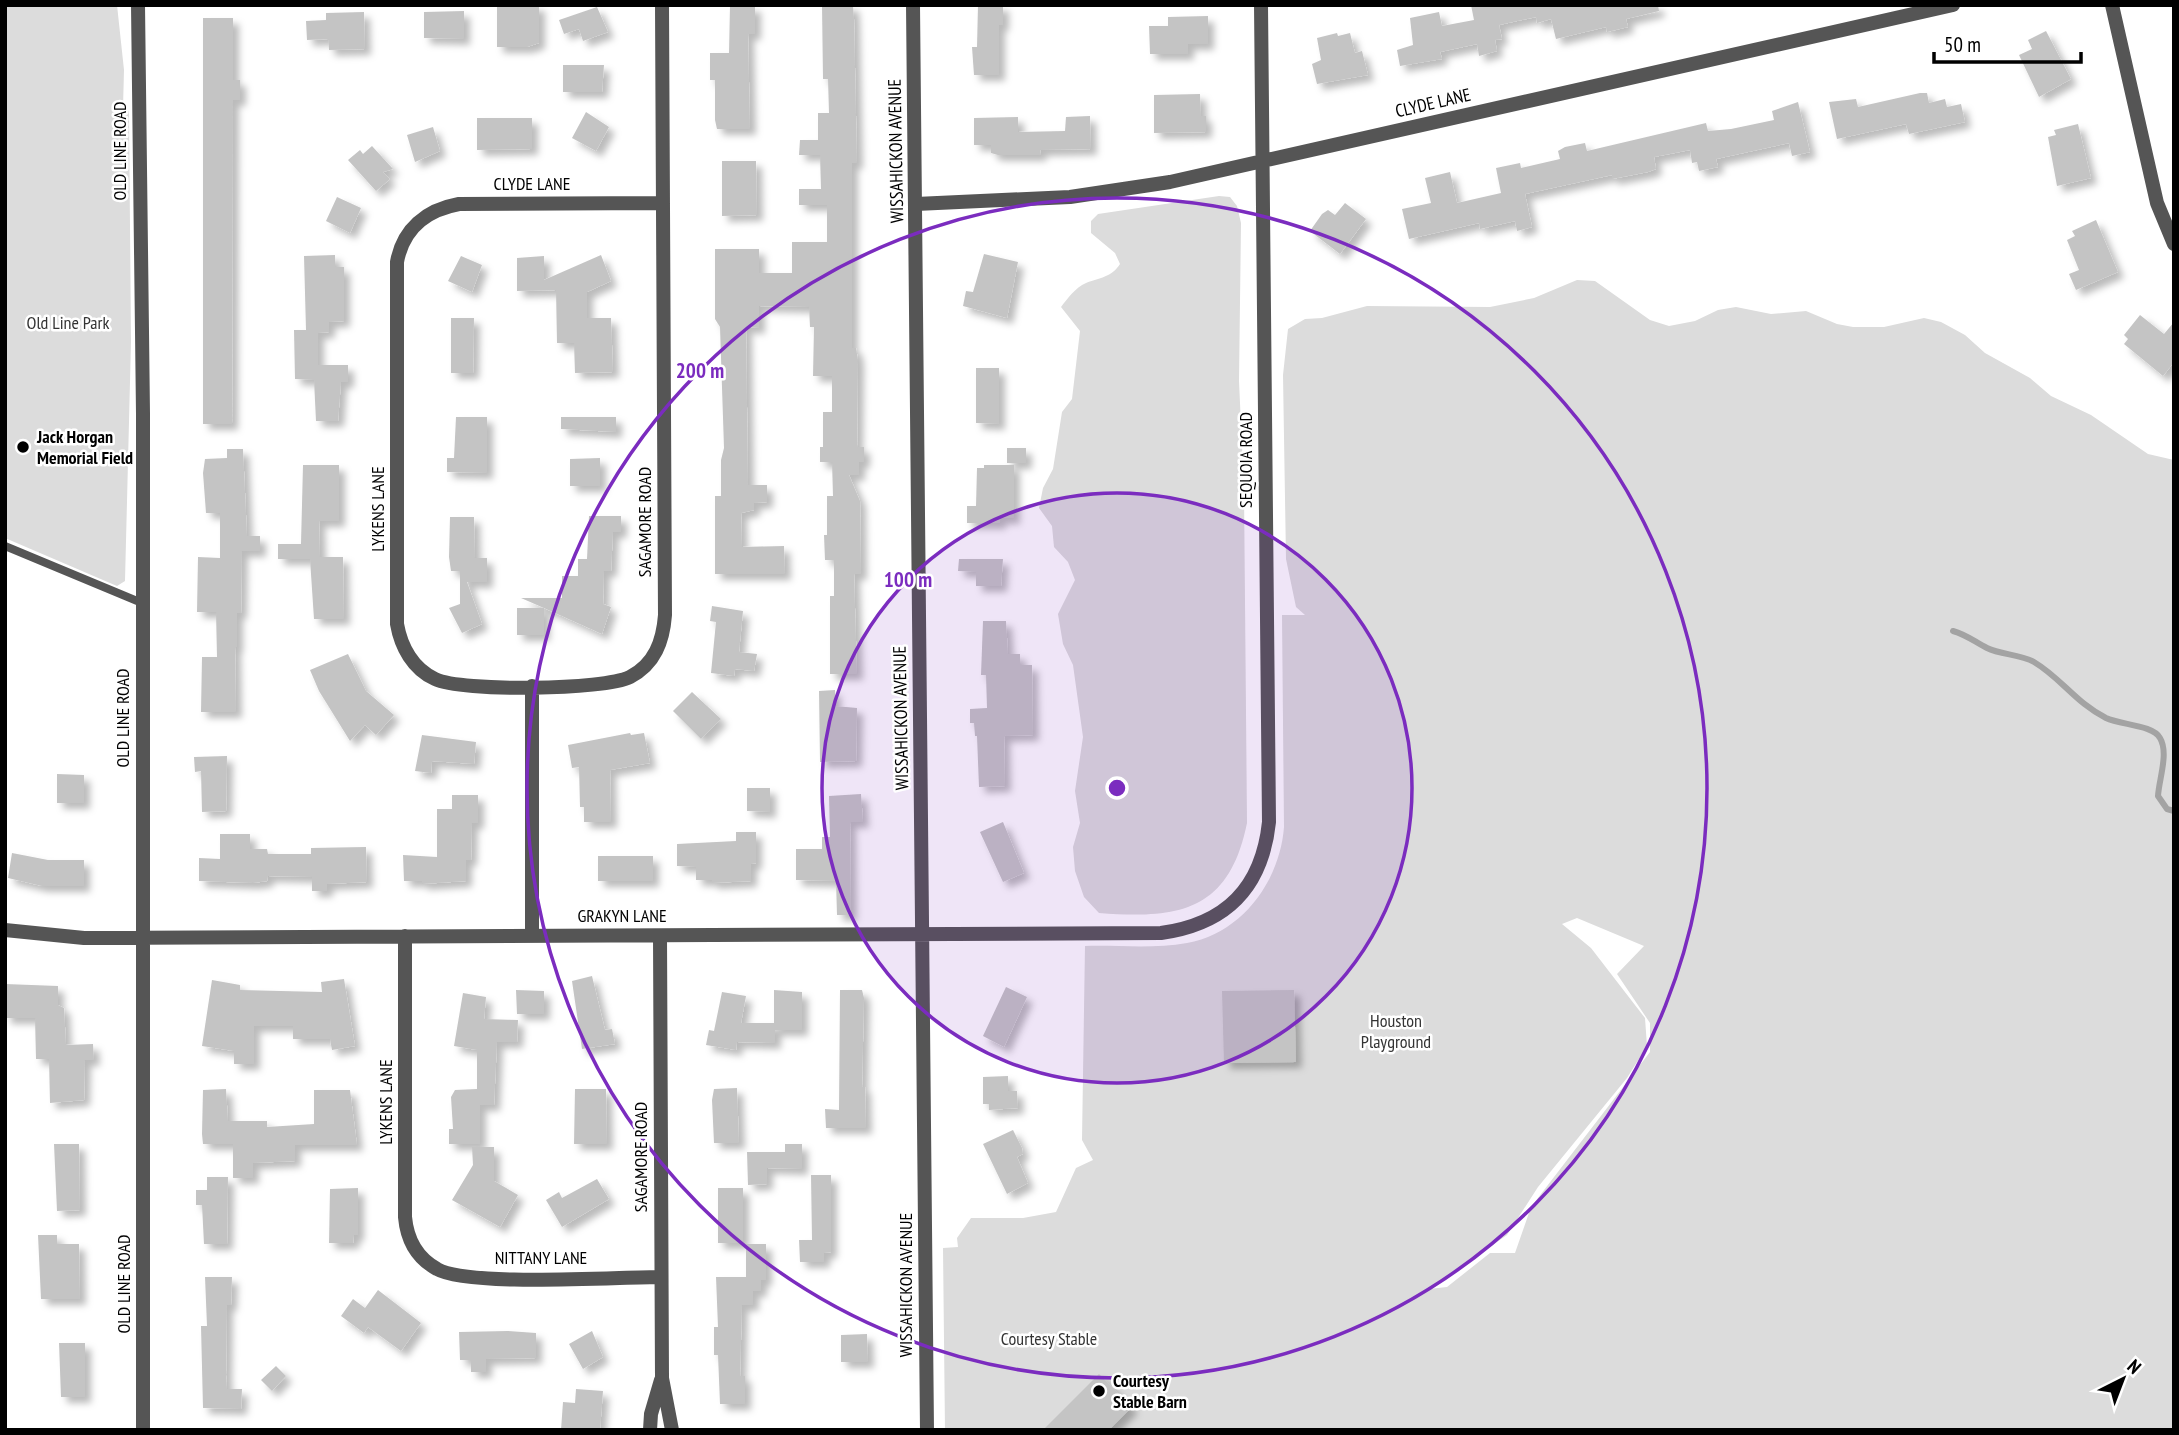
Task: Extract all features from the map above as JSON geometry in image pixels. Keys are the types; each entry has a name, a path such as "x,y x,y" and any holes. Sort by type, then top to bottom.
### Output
{"street":[{"name":"OLD LINE ROAD","path":"138,5 143,413 143,1430"},
{"name":"SAGAMORE ROAD","path":"531,687 600,685 623,680 643,669 653,658 663,631 662,5"},
{"name":"WISSAHICKON AVENUE","path":"913,5 927,1430"},
{"name":"SEQUOIA ROAD","path":"1231,904 1245,890 1262,862 1269,822 1261,5"},
{"name":"CLYDE LANE","path":"916,204 1082,195 1170,182 1953,5"},
{"path":"2112,5 2157,203 2174,244"},
{"name":"CLYDE LANE","path":"410,230 431,212 459,204 663,203"},
{"name":"LYKENS LANE","path":"410,230 397,262 399,634 407,654 435,680 460,686 531,687"},
{"path":"531,687 532,935"},
{"name":"GRAKYN LANE","path":"5,930 59,937 922,936 1161,933 1201,924 1231,904"},
{"name":"LYKENS LANE","path":"405,936 405,1216 408,1236 426,1261"},
{"name":"SAGAMORE ROAD","path":"660,936 662,1378 672,1430"},
{"name":"NITTANY LANE","path":"426,1261 445,1273 468,1278 660,1277"},
{"name":"SAGAMORE ROAD","path":"650,1430 651,1413 662,1378"}],"lane":[{"path":"5,545 142,603"}],"green space":[{"name":"Old Line Park","path":"5,5 117,5 124,70 123,108 129,111 131,342 125,581 117,586 5,538"},
{"path":"1219,196 1230,197 1237,206 1241,223 1239,381 1244,491 1247,823 1239,853 1227,875 1213,892 1196,904 1176,911 1153,914 1099,913 1084,897 1075,871 1073,847 1080,823 1075,791 1083,737 1073,665 1063,644 1058,614 1075,580 1068,562 1054,547 1052,526 1039,508 1043,488 1053,469 1062,412 1072,399 1080,331 1061,307 1078,288 1109,274 1120,264 1115,253 1091,233 1091,221 1098,214"},
{"path":"1577,280 1595,281 1650,320 1669,326 1695,321 1718,310 1736,307 1771,314 1806,311 1837,324 1853,327 1884,327 1924,318 1941,322 1965,335 1985,353 2030,378 2051,396 2091,415 2148,454 2174,460 2174,1430 945,1430 943,1248 958,1247 957,1238 971,1218 1023,1218 1056,1212 1076,1168 1093,1160 1082,1140 1085,946 1162,946 1187,943 1225,928 1255,901 1275,866 1281,847 1284,827 1282,615 1305,615 1296,607 1286,559 1283,375 1288,329 1305,319 1322,318 1367,306 1490,307 1534,298","holes":["1577,918 1644,946 1617,974 1650,1023 1650,1052 1531,1207 1515,1253 1490,1253 1447,1287 1429,1289 1507,1235 1538,1187 1627,1078 1647,1046 1645,1018 1591,948 1562,924"]}],"building":[{"path":"497,5 539,5 539,43 527,47 497,47"},
{"path":"822,5 853,5 854,19 857,163 852,163 852,348 856,348 858,360 857,447 864,447 864,462 859,462 859,475 849,475 860,501 861,574 854,574 857,674 830,674 830,596 834,596 834,560 825,560 824,535 827,535 827,496 833,496 832,462 820,462 820,447 823,447 823,412 832,412 832,376 813,376 814,327 810,327 809,307 759,306 759,328 746,327 748,485 767,485 767,502 754,503 754,510 741,513 742,547 784,546 785,574 715,574 715,496 721,496 721,460 724,448 720,327 715,319 715,249 759,249 759,273 792,273 792,242 827,242 827,205 799,205 799,189 821,189 820,155 799,155 800,140 818,140 818,113 829,113 828,79 823,79"},
{"path":"978,5 1003,5 1003,25 999,25 999,75 974,75 972,47 977,47"},
{"path":"1471,5 1658,5 1659,11 1626,19 1628,27 1607,32 1606,27 1556,39 1551,19 1537,23 1536,17 1499,25 1502,39 1495,40 1497,51 1479,56 1477,44 1440,52 1442,59 1400,66 1397,50 1413,45 1410,18 1439,12 1442,26 1474,20"},
{"path":"730,6 755,6 755,34 748,34 750,129 717,129 715,120 715,80 710,80 710,53 729,53"},
{"path":"597,7 608,32 583,41 579,29 564,34 559,20"},
{"path":"464,11 464,39 424,38 424,12"},
{"path":"364,12 365,49 329,50 328,39 307,40 306,21 326,20 326,13"},
{"path":"1208,16 1208,44 1188,44 1188,54 1150,54 1149,26 1168,26 1168,17"},
{"path":"203,18 233,18 233,80 240,80 240,100 233,100 232,424 203,424"},
{"path":"2046,31 2071,79 2039,97 2019,55 2032,49 2028,40"},
{"path":"1337,33 1338,36 1350,33 1355,53 1362,51 1368,75 1317,84 1312,64 1321,60 1317,38"},
{"path":"563,65 604,65 602,92 563,92"},
{"path":"1927,93 1929,103 1945,99 1947,107 1961,104 1965,122 1909,134 1906,124 1837,139 1829,102 1856,99 1858,107"},
{"path":"1200,94 1201,116 1206,116 1206,132 1154,133 1154,95"},
{"path":"1798,102 1810,152 1792,156 1789,143 1716,159 1718,167 1699,171 1697,162 1692,163 1690,150 1654,157 1656,169 1648,172 1612,179 1612,175 1525,194 1532,227 1517,231 1515,221 1480,229 1479,223 1409,239 1402,209 1431,203 1425,178 1450,172 1457,203 1501,193 1496,168 1520,163 1521,168 1560,159 1558,151 1565,147 1585,143 1587,151 1706,123 1708,131 1731,129 1774,120 1772,111"},
{"path":"586,112 609,127 596,151 572,138"},
{"path":"1090,116 1091,149 1040,150 1041,155 998,155 991,153 991,145 974,145 974,118 1018,117 1018,132 1065,131 1066,117"},
{"path":"477,118 532,118 532,149 477,150"},
{"path":"2078,124 2091,178 2057,186 2048,137 2056,135 2054,130"},
{"path":"433,127 440,151 415,162 407,135"},
{"path":"372,146 393,169 383,172 390,179 376,191 348,160 360,150 363,154"},
{"path":"722,161 756,161 757,215 722,216"},
{"path":"337,197 361,208 350,233 326,221"},
{"path":"1345,203 1366,219 1340,254 1310,231 1322,214 1328,210 1335,215"},
{"path":"2096,220 2118,272 2076,290 2069,274 2079,270 2067,240 2075,236 2072,231"},
{"path":"984,254 1018,262 1007,318 963,306 966,291 973,292"},
{"path":"335,255 335,267 344,267 344,321 329,322 329,332 318,333 318,365 348,365 348,382 341,382 338,421 316,421 314,380 295,379 294,330 306,330 304,256"},
{"path":"601,255 611,281 587,292 587,318 611,318 613,372 575,373 574,343 557,343 556,290 517,291 517,258 544,256 544,280"},
{"path":"461,256 482,265 472,292 448,281"},
{"path":"2140,315 2164,334 2174,322 2174,362 2163,376 2124,344 2128,339 2124,335"},
{"path":"451,318 474,318 473,373 451,373"},
{"path":"976,368 999,368 999,424 976,423"},
{"path":"456,417 487,417 487,473 447,472 447,458 454,458"},
{"path":"561,417 616,417 616,432 561,429"},
{"path":"1007,448 1026,448 1026,463 1007,463"},
{"path":"227,449 243,449 247,536 260,536 260,551 242,551 241,613 237,613 235,647 236,712 201,712 202,657 217,657 216,612 197,612 198,557 220,558 220,513 206,513 203,473 205,459 227,458"},
{"path":"600,458 600,486 570,486 570,459"},
{"path":"303,465 339,465 339,521 319,521 320,557 343,557 344,619 314,619 310,559 278,559 278,544 301,544"},
{"path":"984,465 1014,465 1014,518 1000,518 1000,523 967,523 967,506 976,506 977,468 984,468"},
{"path":"589,516 621,516 621,532 613,532 611,571 604,571 603,604 611,607 602,634 521,598 562,598 562,576 578,576 578,559 587,559"},
{"path":"450,517 474,517 475,558 487,558 487,582 467,582 482,624 462,633 449,608 460,604 460,571 451,571 449,557"},
{"path":"959,559 1003,559 1001,586 976,586 976,572 958,571"},
{"path":"712,606 743,611 739,652 757,654 754,671 735,669 734,676 711,673 716,622 710,621"},
{"path":"517,608 544,608 544,635 517,635"},
{"path":"983,621 1006,621 1008,654 1020,654 1020,665 1032,665 1033,735 1004,736 1005,786 979,787 977,736 974,723 970,723 970,709 987,708 986,675 981,675"},
{"path":"348,654 366,691 394,715 376,735 365,725 350,741 319,691 310,670"},
{"path":"835,690 835,706 857,708 856,761 820,762 819,691"},
{"path":"692,692 721,719 701,739 673,711"},
{"path":"630,733 644,733 650,763 610,770 611,822 584,822 584,807 580,807 579,767 572,768 568,745"},
{"path":"422,735 476,742 474,764 432,761 431,773 415,771"},
{"path":"227,756 226,811 202,812 201,771 195,772 194,757"},
{"path":"57,774 84,775 84,803 57,803"},
{"path":"747,788 770,788 770,812 747,811"},
{"path":"861,794 863,822 850,822 851,915 837,915 836,881 796,880 796,849 822,849 822,837 830,837 829,796"},
{"path":"452,795 478,795 478,823 472,823 471,860 466,860 466,881 422,884 422,881 404,881 403,855 437,857 437,809 452,809"},
{"path":"1003,822 1024,873 1003,882 980,832"},
{"path":"736,832 756,832 756,863 751,864 751,881 712,883 712,880 696,880 696,867 677,866 677,844 736,841"},
{"path":"220,834 250,834 250,849 267,849 268,854 311,854 311,848 366,847 367,882 327,884 327,891 312,891 312,877 268,876 267,881 253,883 199,881 199,858 220,859"},
{"path":"12,853 48,860 84,860 84,886 42,886 8,878"},
{"path":"598,856 653,856 653,881 598,881"},
{"path":"592,976 605,1030 612,1029 615,1044 582,1049 572,981"},
{"path":"344,979 355,1046 332,1050 330,1039 293,1039 293,1026 254,1026 254,1064 234,1064 234,1051 202,1046 212,980 240,985 240,990 322,992 321,982"},
{"path":"5,984 58,986 58,1005 64,1008 66,1045 93,1044 94,1060 85,1060 84,1100 50,1103 49,1059 36,1059 35,1018 5,1018"},
{"path":"1006,987 1027,997 1004,1047 983,1036"},
{"path":"516,990 544,991 544,1014 517,1014"},
{"path":"774,990 802,992 802,1030 775,1030 775,1043 737,1042 736,1050 706,1045 709,1030 714,1031 722,992 746,996 741,1023 774,1023"},
{"path":"840,990 862,990 864,998 862,1087 865,1087 866,1128 826,1128 825,1109 839,1110"},
{"path":"1294,990 1296,1062 1224,1063 1222,991"},
{"path":"463,993 486,997 484,1019 518,1020 517,1042 497,1042 494,1105 480,1105 480,1144 449,1144 449,1129 453,1129 451,1097 455,1090 477,1089 477,1050 454,1046"},
{"path":"1008,1076 1008,1091 1017,1091 1018,1108 989,1110 989,1104 983,1104 983,1077"},
{"path":"737,1088 739,1143 714,1143 714,1089"},
{"path":"226,1089 228,1121 267,1121 267,1127 314,1124 314,1090 350,1090 357,1145 295,1145 295,1161 253,1163 253,1178 233,1178 233,1144 203,1144 202,1134 203,1090"},
{"path":"575,1089 606,1089 607,1144 574,1144"},
{"path":"1013,1130 1022,1148 1023,1154 1017,1157 1028,1183 1007,1194 983,1144"},
{"path":"54,1144 79,1144 80,1210 57,1211"},
{"path":"785,1144 802,1144 802,1169 767,1168 767,1184 748,1185 747,1152 785,1152"},
{"path":"472,1147 494,1147 494,1181 518,1195 500,1227 452,1200 473,1165"},
{"path":"811,1175 831,1175 831,1252 824,1253 824,1262 800,1262 799,1240 812,1240"},
{"path":"207,1177 228,1177 227,1244 204,1244 202,1205 196,1205 196,1190 207,1190"},
{"path":"597,1179 609,1199 562,1227 546,1200 559,1192 562,1198"},
{"path":"358,1188 358,1235 354,1235 353,1243 329,1243 330,1189"},
{"path":"718,1188 743,1188 743,1243 718,1243"},
{"path":"38,1235 57,1235 57,1244 79,1244 80,1299 41,1299"},
{"path":"746,1244 766,1244 766,1280 761,1280 761,1291 753,1291 753,1305 742,1305 740,1376 745,1376 745,1404 720,1404 718,1355 714,1355 714,1327 718,1327 716,1277 746,1277"},
{"path":"205,1277 232,1277 231,1305 227,1305 226,1375 227,1389 242,1389 241,1409 203,1408 201,1326 207,1326"},
{"path":"378,1290 421,1323 401,1351 368,1327 364,1333 341,1316 353,1299 365,1308"},
{"path":"592,1331 603,1357 583,1369 569,1344"},
{"path":"459,1332 536,1333 536,1358 486,1359 486,1372 471,1372 471,1360 460,1360"},
{"path":"867,1334 868,1362 841,1362 841,1335"},
{"path":"59,1343 85,1343 85,1397 61,1397"},
{"path":"276,1366 286,1376 272,1391 261,1380"},
{"name":"Courtesy Stable Barn","path":"1099,1374 1132,1407 1109,1430 1043,1430"},
{"path":"576,1389 603,1391 600,1430 561,1430 563,1402 575,1403"}],"waterway":[{"path":"1953,631 1992,650 2034,662 2095,712 2156,734 2164,751 2158,796 2167,809 2174,811"}],"place":[{"name":"Jack Horgan Memorial Field","path":"23,447"},
{"name":"Courtesy Stable Barn","path":"1099,1391"}],"park label":[{"name":"Houston Playground","path":"1396,1031"},
{"name":"Courtesy Stable","path":"1049,1339"}]}
